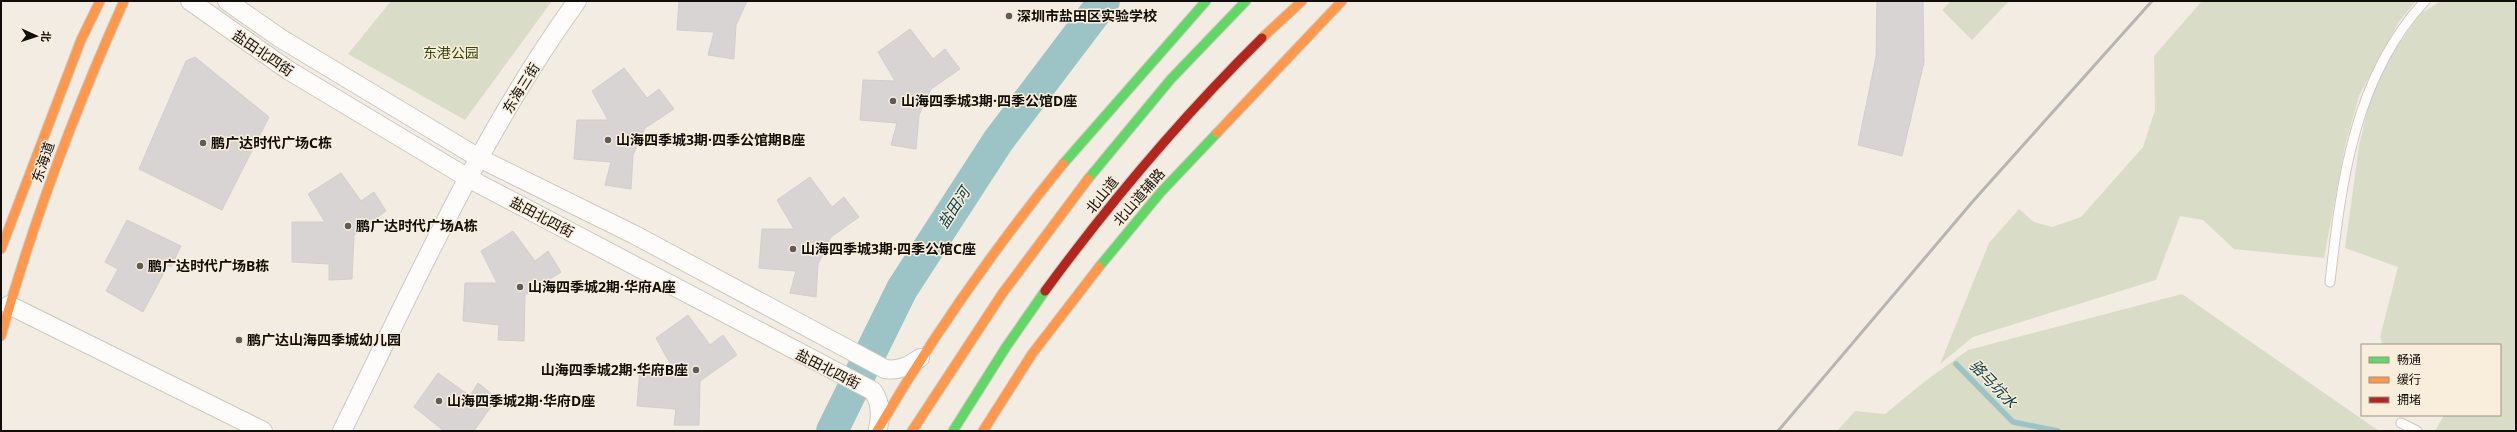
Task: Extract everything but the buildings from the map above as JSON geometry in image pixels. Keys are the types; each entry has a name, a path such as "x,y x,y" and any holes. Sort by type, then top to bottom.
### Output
{"street":[{"name":"东海道","path":"1,249 81,40 100,1"},
{"name":"东海道","path":"1,336 27,248 70,125 93,69 124,1"},
{"name":"盐田北四街","path":"190,1 288,70 468,178 823,367 873,391 880,408 878,430"},
{"name":"盐田北四街","path":"227,1 280,38 479,158 635,235 885,369 901,369 920,358"},
{"name":"东海三街","path":"342,431 468,178 577,1"},
{"path":"878,430 920,358 1022,215 1094,127 1206,1"},
{"name":"北山道","path":"912,431 953,362 1028,256 1172,79 1246,1"},
{"name":"北山道","path":"953,431 1029,314 1079,245 1146,162 1217,84 1302,1"},
{"name":"北山道辅路","path":"983,431 1032,354 1083,286 1161,192 1342,1"},
{"path":"9,305 263,431"},
{"path":"968,407 977,431"}],"lane":[{"path":"2330,282 2350,150 2366,92 2405,21 2425,1"},
{"path":"2400,423 2417,431"}],"green space":[{"name":"东港公园","path":"391,1 552,1 465,120 348,54"},
{"path":"1951,1 2009,1 1972,40 1942,10"},
{"path":"2202,1 2416,1 2398,23 2359,96 2345,146 2324,258 2234,249 2203,220 2180,216 2156,280 1973,337 1940,364 1989,243 2019,209 2034,222 2052,227 2081,217 2143,147 2155,110 2154,56"},
{"path":"2441,1 2516,1 2516,431 2435,431 2443,416 2501,416 2501,344 2383,344 2380,337 2398,267 2345,248 2359,146 2371,95 2393,53 2420,14"},
{"path":"2182,294 2379,431 1837,431 1855,411 1885,414 1924,382 1968,350"}],"waterway":[{"name":"盐田河","path":"832,431 902,289 998,141 1104,1"},
{"name":"骆马坑水","path":"1956,364 2013,422 2058,431"}],"railway":[{"path":"1778,431 1974,200 2152,1"}],"traffic: fast":[{"path":"1063,164 1206,1"},
{"path":"1088,179 1171,79 1246,1"},
{"path":"1099,267 1161,192 1217,133"},
{"path":"953,431 1006,347 1045,291"}],"traffic: slow":[{"path":"1,249 81,40 100,1"},
{"path":"1,336 13,293 56,166 124,1"},
{"path":"1262,38 1302,1"},
{"path":"1217,133 1342,1"},
{"path":"877,431 898,396 965,294 988,261 1063,164"},
{"path":"912,431 1002,294 1088,179"},
{"path":"983,431 1032,354 1099,267"}],"traffic: jam":[{"path":"1045,291 1096,224 1149,160 1204,98 1262,38"}],"place":[{"name":"深圳市盐田区实验学校","path":"1009,16"},
{"name":"山海四季城3期·四季公馆D座","path":"893,101"},
{"name":"山海四季城3期·四季公馆期B座","path":"608,140"},
{"name":"鹏广达时代广场C栋","path":"203,143"},
{"name":"鹏广达时代广场A栋","path":"348,226"},
{"name":"山海四季城3期·四季公馆C座","path":"793,249"},
{"name":"鹏广达时代广场B栋","path":"140,266"},
{"name":"山海四季城2期·华府A座","path":"520,287"},
{"name":"鹏广达山海四季城幼儿园","path":"239,340"},
{"name":"山海四季城2期·华府B座","path":"696,370"},
{"name":"山海四季城2期·华府D座","path":"439,401"}]}
